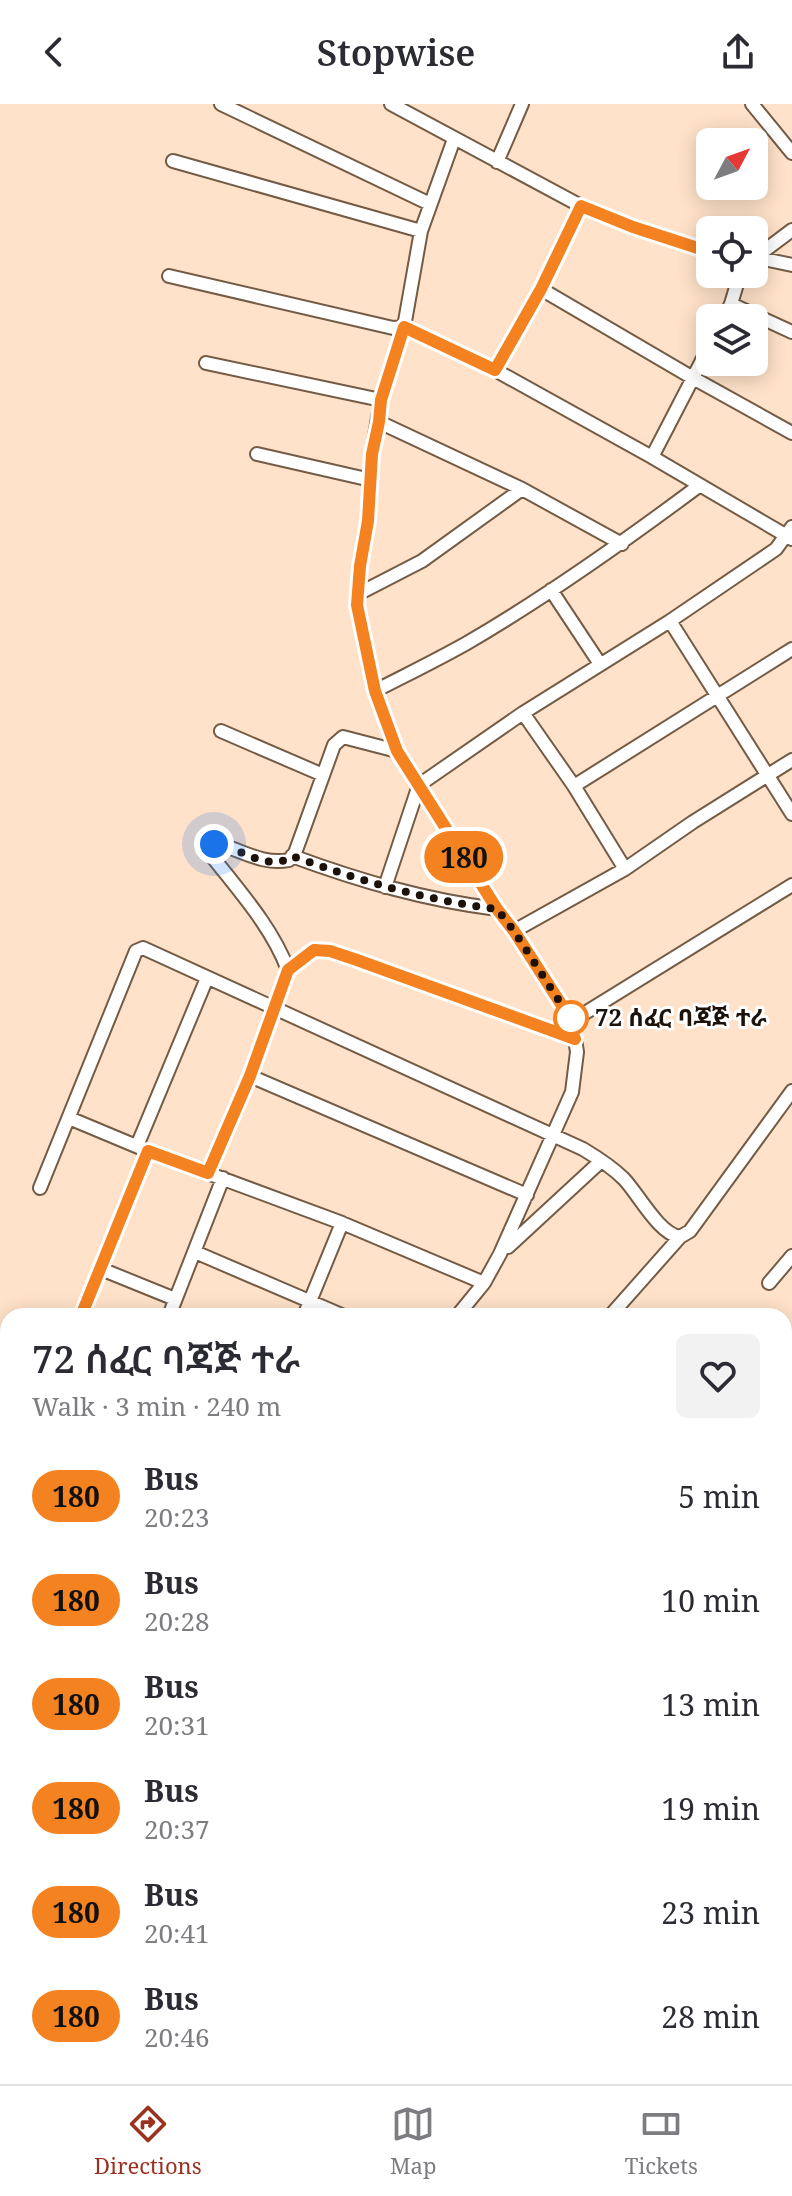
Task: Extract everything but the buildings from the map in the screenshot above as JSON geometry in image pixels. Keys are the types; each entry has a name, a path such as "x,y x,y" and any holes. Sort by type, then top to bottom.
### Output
{"street":[{"path":"221,104 430,204"},
{"path":"391,104 581,206 696,247"},
{"path":"497,162 522,104"},
{"path":"752,104 792,153"},
{"path":"454,139 421,231 404,327 381,400 372,454 368,521 357,605 375,691 397,751 572,1021"},
{"path":"173,161 421,231"},
{"path":"495,370 541,289 581,206"},
{"path":"768,248 792,230"},
{"path":"768,260 792,265"},
{"path":"169,276 393,328 404,327 495,370 790,534 776,549 670,621 523,713 419,785 385,887"},
{"path":"731,304 736,288"},
{"path":"541,289 792,433"},
{"path":"768,321 792,332"},
{"path":"206,363 381,400"},
{"path":"652,457 696,372"},
{"path":"379,422 522,489 622,544"},
{"path":"257,454 371,480"},
{"path":"375,691 467,643 551,590 622,544 700,485"},
{"path":"358,594 422,561 522,489"},
{"path":"551,590 600,664"},
{"path":"670,621 792,814"},
{"path":"574,786 792,649"},
{"path":"523,713 574,786 625,869"},
{"path":"221,731 323,775"},
{"path":"288,970 281,951 257,914 211,855 211,847 219,844 274,862 289,860 334,745 343,737 397,751"},
{"path":"514,931 625,869 792,760"},
{"path":"292,856 361,881 454,904 497,909"},
{"path":"464,1308 484,1283 500,1254 572,1092 577,1052 570,1029 572,1021 792,885"},
{"path":"40,1188 136,951 143,948 583,1149 611,1167 659,1224 671,1236 680,1237"},
{"path":"208,1173 250,1076 288,970 314,950 330,951 575,1039"},
{"path":"84,1308 207,978"},
{"path":"250,1076 527,1195"},
{"path":"617,1308 680,1237 690,1231 792,1091"},
{"path":"69,1118 342,1223 484,1283"},
{"path":"500,1254 600,1162"},
{"path":"172,1308 223,1178"},
{"path":"307,1308 342,1223"},
{"path":"195,1252 327,1308"},
{"path":"769,1283 792,1256"},
{"path":"101,1269 175,1299"}],"bus line":[{"name":"180","path":"84,1308 148,1151 208,1173 250,1076 288,970 314,950 330,951 357,960 575,1039 570,1029 572,1021 397,751 375,691 357,605 362,548 368,521 372,454 381,400 404,327 495,370 541,289 581,206 696,247"}],"place":[{"name":"72 ሰፈር ባጃጅ ተራ","path":"571,1018"}],"route":[{"path":"214,844 274,862 289,860 292,856 361,881 454,904 497,909 572,1021 571,1018"}]}
